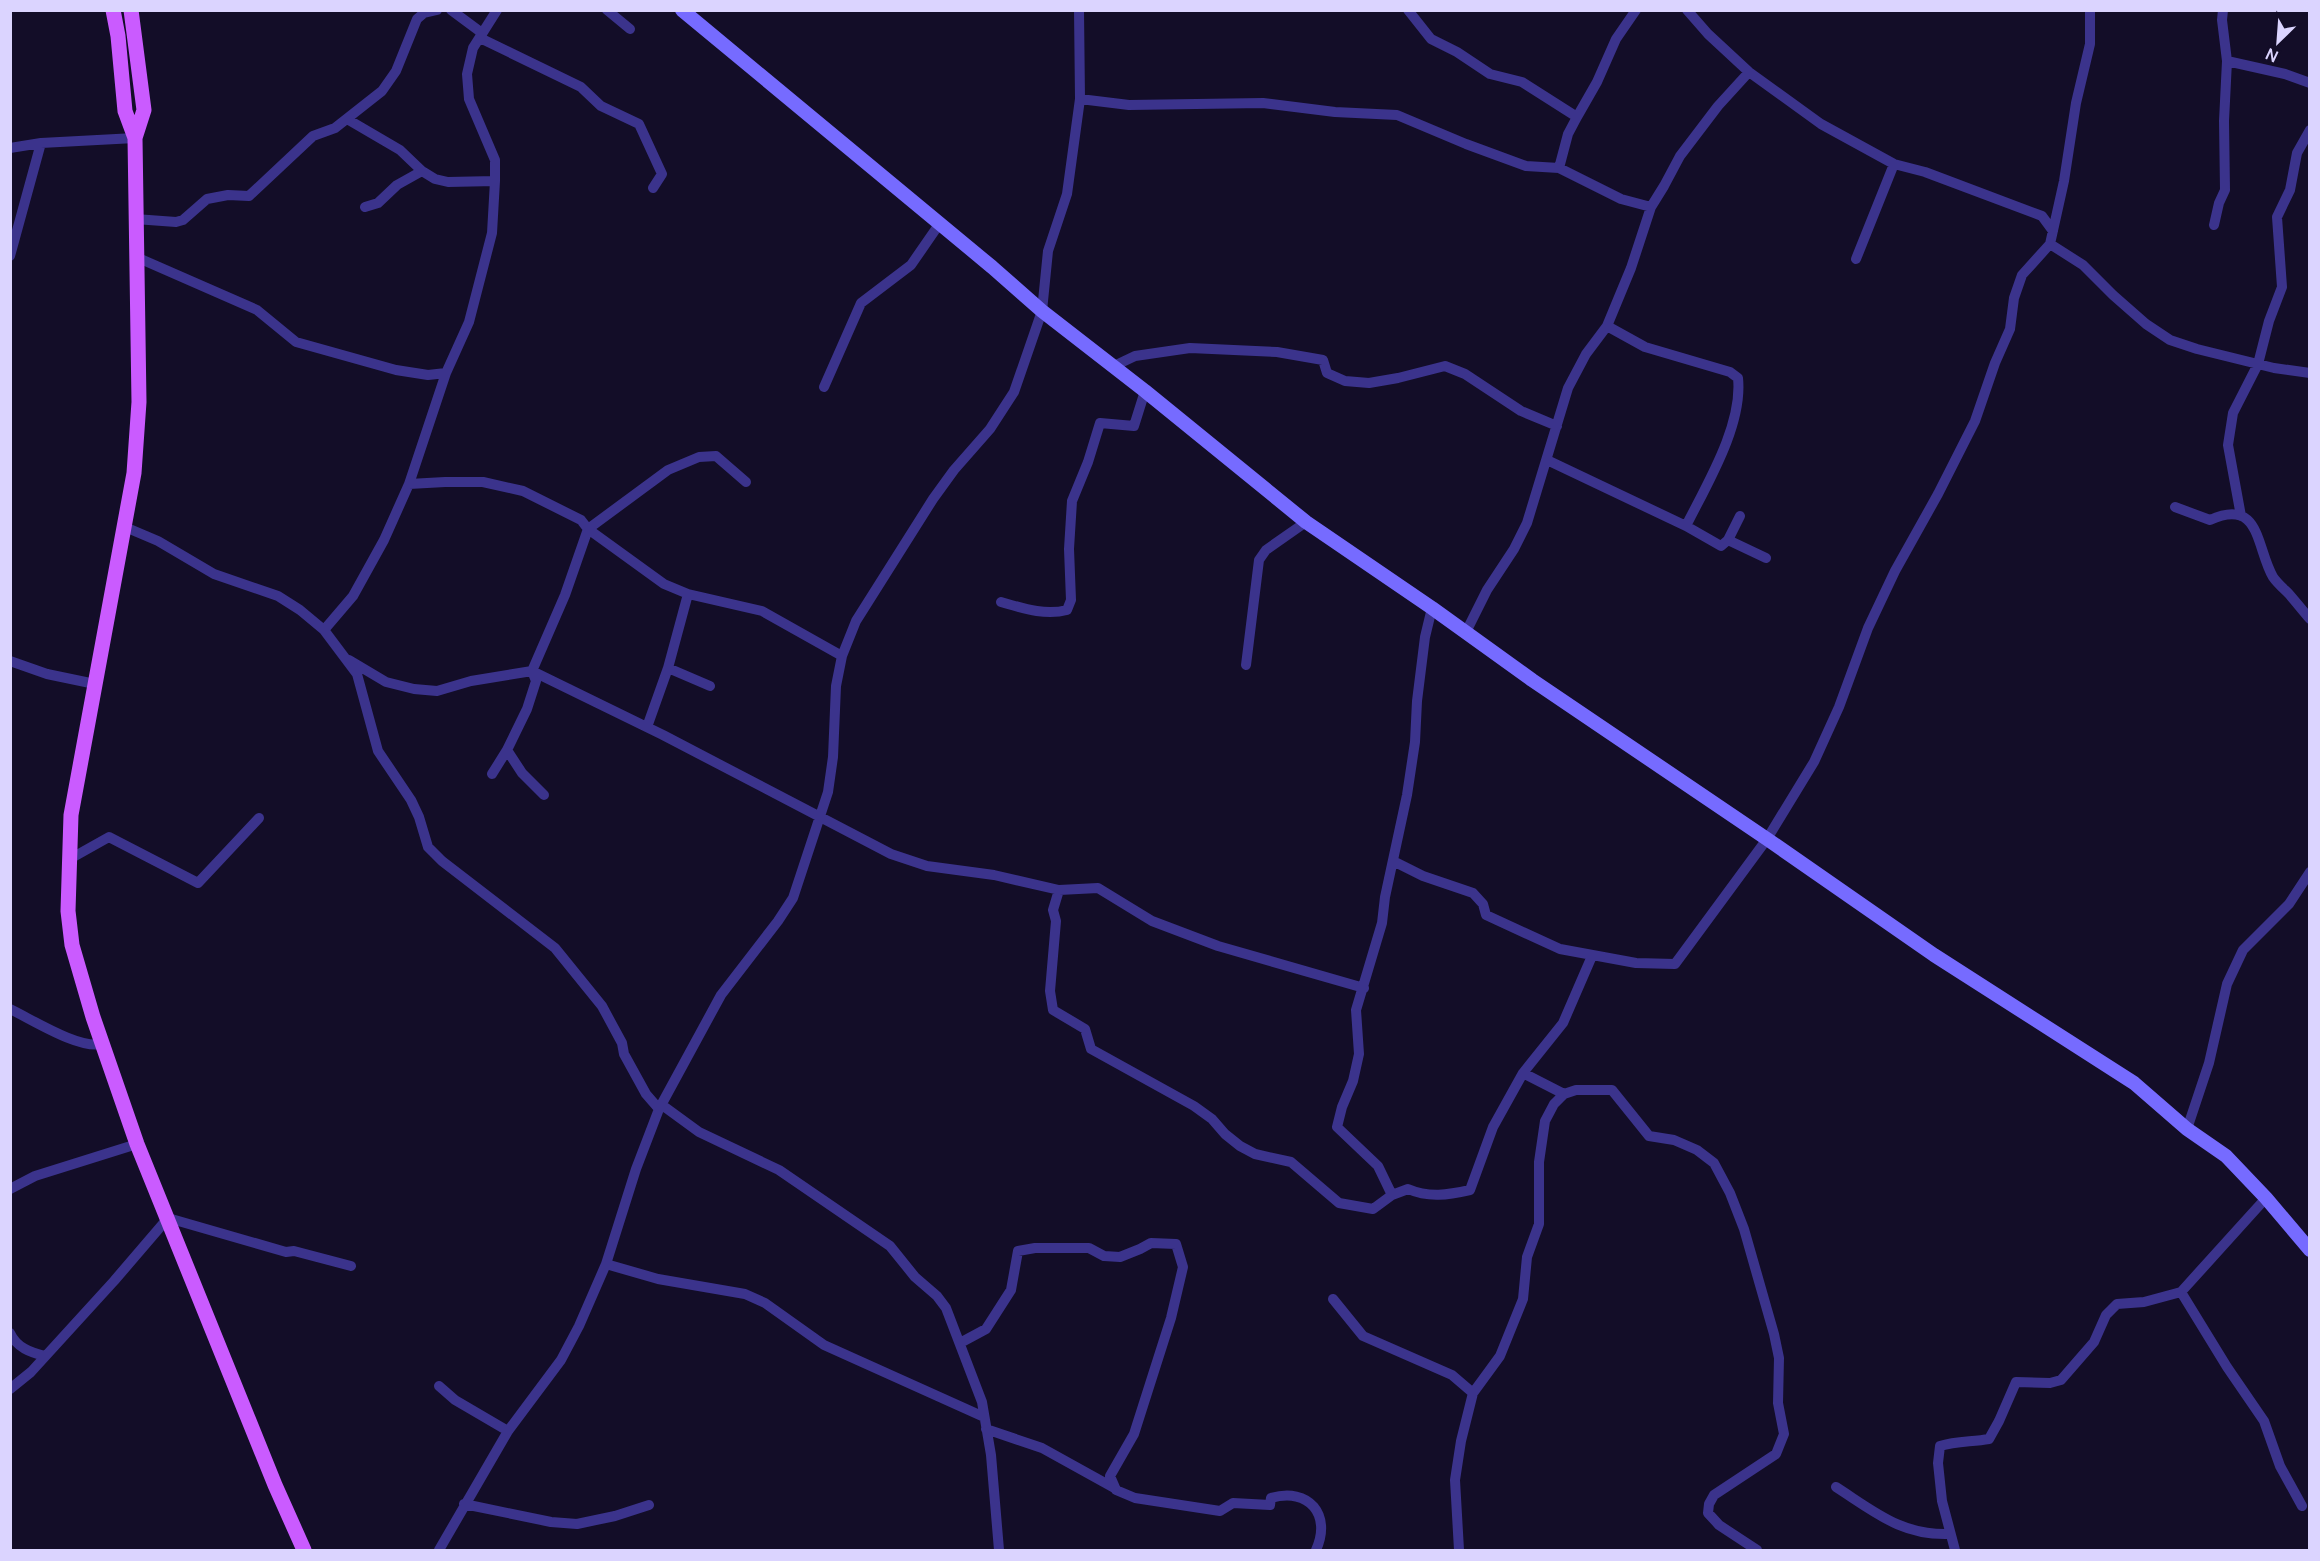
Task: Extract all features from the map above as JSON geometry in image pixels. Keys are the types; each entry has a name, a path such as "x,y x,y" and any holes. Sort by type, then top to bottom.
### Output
{"main road":[{"path":"113,10 118,36 125,111 135,138"},
{"path":"131,10 144,110 135,138 139,402 134,473 71,815 68,910 72,945 102,1044 137,1144 304,1551"},
{"path":"682,10 940,223 1042,311 1114,366 1306,522 1432,608 1541,687 1934,955 2134,1083 2187,1129 2226,1156 2266,1198 2310,1250"},
{"path":"275,1485 278,1513 294,1551"}],"street":[{"path":"135,219 176,222 183,220 207,199 228,195 249,196 313,136 335,128 382,91 396,71 417,19 424,13 436,10"},
{"path":"452,10 481,35 581,87 601,106 639,124 662,174 653,188"},
{"path":"324,630 353,596 384,540 409,484 446,372 469,322 492,233 495,160 469,99 466,75 473,48 497,10"},
{"path":"607,10 630,29"},
{"path":"440,1551 464,1504 508,1431 561,1360 606,1264 636,1169 660,1107 721,995 793,898 828,792 836,686 842,656 856,621 933,499 954,470 990,429 1014,392 1042,311 1048,251 1067,194 1080,99 1079,10"},
{"path":"1407,10 1431,39 1457,52 1490,74 1522,82 1577,117"},
{"path":"1559,168 1568,134 1597,82 1617,39 1636,10"},
{"path":"1687,10 1708,34 1749,72 1821,124 1894,165 1925,172 2042,216 2053,231"},
{"path":"1393,861 1423,876 1473,893 1483,904 1486,915 1560,949 1636,963 1675,964 1767,839 1814,762 1839,707 1868,628 1895,571 1975,421 1995,363 2010,329 2014,298 2022,275 2050,244 2059,208 2076,103 2090,44 2090,10"},
{"path":"2214,225 2219,203 2225,190 2224,121 2227,61 2223,10"},
{"path":"2227,61 2285,74 2310,83"},
{"path":"1466,632 1487,590 1515,549 1527,523 1568,388 1586,354 1607,327 1632,268 1650,207 1680,156 1718,106 1749,72"},
{"path":"1080,99 1129,105 1263,103 1335,112 1397,115 1526,166 1559,168 1621,199 1650,207"},
{"path":"346,119 400,150 422,171 435,179 448,182 495,181"},
{"path":"2241,516 2228,445 2233,413 2258,364 2269,321 2282,286 2277,217 2290,190 2297,153 2310,130"},
{"path":"10,148 41,143 135,138"},
{"path":"10,256 41,143"},
{"path":"1856,259 1894,165"},
{"path":"365,207 378,203 397,185 422,171"},
{"path":"2042,216 2059,208"},
{"path":"824,387 861,303 911,265 940,223"},
{"path":"2050,244 2083,265 2146,324 2170,340 2258,364 2310,373"},
{"path":"136,257 257,310 296,342 396,370 428,375 446,372"},
{"path":"1607,327 1645,346 1730,372 1738,378 1739,387 1733,423 1686,526"},
{"path":"1114,366 1135,356 1190,348 1277,352 1323,360 1327,373 1345,381 1369,383 1445,366 1465,374 1521,411 1557,426"},
{"path":"1001,602 1024,609 1055,613 1067,610 1071,600 1069,549 1072,501 1088,462 1100,423 1134,426 1145,391"},
{"path":"492,774 507,750 527,709 536,681 532,671 565,595 588,529 668,470 699,457 716,456 746,482"},
{"path":"1546,460 1686,526 1721,546 1728,540 1740,516"},
{"path":"409,484 483,482 523,491 581,520 588,529 664,584 688,594 762,611 842,656"},
{"path":"2175,507 2210,520 2223,514 2248,519 2262,542 2273,577 2310,620"},
{"path":"1246,664 1259,560 1266,550 1306,522"},
{"path":"125,527 158,541 214,574 278,596 300,610 324,630 357,674 378,751 411,800 419,817 428,848 555,948 602,1006 646,1094 660,1107 699,1132 779,1170 890,1246 915,1276 937,1296 946,1308 982,1402 991,1455 999,1551"},
{"path":"1728,540 1766,558"},
{"path":"647,727 668,668 688,594"},
{"path":"1392,1195 1378,1166 1337,1127 1342,1107 1353,1081 1359,1054 1356,1010 1382,922 1416,742 1417,701 1425,637 1432,608"},
{"path":"346,658 386,682 414,689 437,691 471,681 532,671 647,727 891,854 927,866 994,875 1059,890 1098,888 1163,926 1218,946 1364,988"},
{"path":"10,661 47,674 95,684"},
{"path":"668,668 710,686"},
{"path":"507,750 522,773 544,795"},
{"path":"68,860 109,837 198,883 259,818"},
{"path":"2187,1129 2209,1063 2227,984 2243,950 2289,904 2310,872"},
{"path":"1059,890 1053,910 1056,921 1050,991 1053,1010 1084,1029 1091,1049 1194,1106 1212,1119 1240,1146 1255,1154 1291,1162 1339,1203 1373,1209 1392,1195 1408,1189 1421,1195 1451,1194 1470,1190 1492,1127 1523,1073 1563,1023 1592,956"},
{"path":"10,1010 78,1041 95,1045 102,1044"},
{"path":"1523,1073 1564,1094"},
{"path":"1459,1551 1455,1480 1465,1421 1473,1393 1500,1356 1523,1299 1527,1257 1539,1224 1539,1162 1545,1121 1554,1104 1564,1094 1585,1090 1612,1090 1649,1136 1674,1140 1697,1150 1714,1163 1744,1229 1779,1358 1778,1403 1784,1434 1776,1454 1714,1495 1709,1504 1708,1513 1719,1525 1757,1551"},
{"path":"10,1189 35,1176 137,1144"},
{"path":"1955,1551 1942,1501 1938,1463 1940,1446 1989,1439 2016,1382 2050,1383 2061,1380 2094,1342 2106,1315 2117,1304 2144,1302 2181,1292 2266,1198"},
{"path":"10,1389 31,1372 168,1218 286,1252 294,1251 351,1266"},
{"path":"960,1343 986,1329 1011,1290 1013,1266 1018,1251 1035,1248 1089,1248 1104,1256 1120,1257 1151,1243 1176,1244 1183,1266 1171,1318 1134,1434 1110,1476 1116,1490"},
{"path":"606,1264 658,1279 745,1294 765,1303 824,1345 984,1417"},
{"path":"2181,1292 2227,1367 2264,1421 2280,1466 2302,1506"},
{"path":"1333,1299 1363,1336 1452,1375 1473,1393"},
{"path":"10,1333 14,1342 28,1351 45,1356"},
{"path":"439,1386 455,1400 508,1431"},
{"path":"986,1429 1042,1448 1116,1490 1136,1498 1220,1511 1233,1503 1270,1505 1271,1497 1284,1494 1305,1500 1316,1506 1320,1519 1316,1551"},
{"path":"1836,1487 1886,1519 1912,1532 1934,1535 1950,1534"},
{"path":"464,1504 551,1522 578,1524 615,1516 649,1505"}]}
